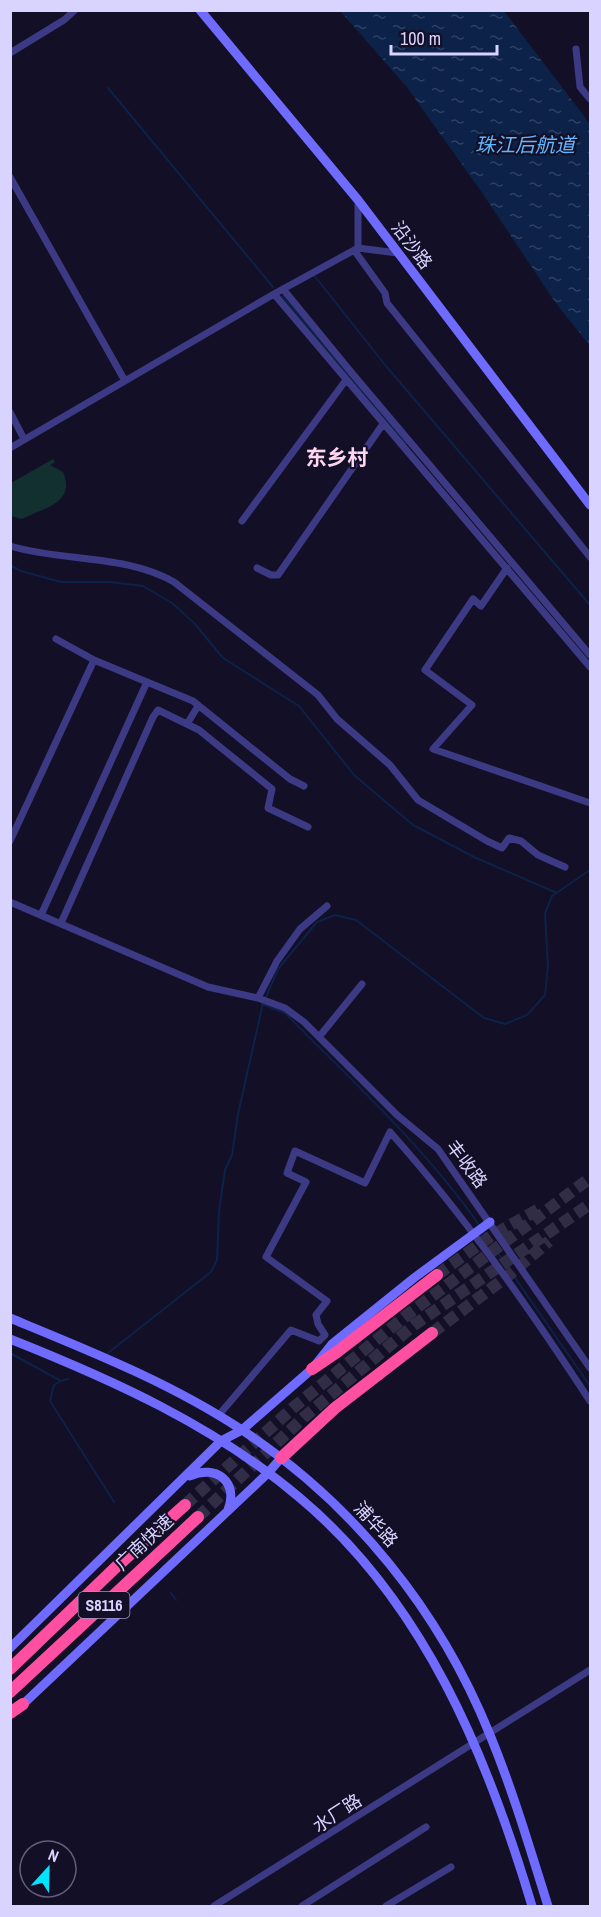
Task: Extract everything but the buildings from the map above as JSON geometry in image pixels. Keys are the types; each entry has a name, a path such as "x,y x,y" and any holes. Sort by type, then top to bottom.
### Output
{"highway":[{"path":"312,1369 437,1275"},
{"path":"281,1458 335,1408 432,1333"},
{"name":"广南快速","path":"10,1669 185,1504"},
{"name":"广南快速","path":"10,1692 198,1517"},
{"path":"10,1714 23,1704"}],"main road":[{"name":"沿沙路","path":"200,10 358,200 591,505"},
{"path":"10,1648 221,1441 242,1430 312,1369 332,1344 414,1278 490,1222"},
{"name":"浦华路","path":"10,1318 103,1357 179,1393 242,1430 281,1458 330,1499 391,1564 444,1641 490,1733 513,1793 548,1906"},
{"name":"浦华路","path":"10,1339 138,1393 221,1441 268,1473 333,1528 375,1575 417,1634 443,1677 475,1742 512,1838 532,1906"},
{"path":"23,1704 268,1473 281,1458"},
{"path":"184,1478 207,1472 224,1479 228,1483 231,1495 227,1512"}],"street":[{"path":"10,53 64,20 75,10"},
{"path":"576,49 580,87 591,99"},
{"path":"10,177 125,381"},
{"path":"358,200 356,249 385,293 387,303 591,557"},
{"path":"10,448 274,294 356,249 397,254"},
{"path":"283,289 591,655"},
{"path":"274,294 591,667"},
{"path":"242,521 346,380"},
{"path":"10,412 24,439"},
{"path":"257,568 271,575 278,575 383,424"},
{"path":"10,546 90,558 147,571 167,579 318,695 337,719 390,765 418,800 502,848 509,838 521,841 538,855 565,867"},
{"path":"507,568 481,606 473,599 425,670 472,705 433,749 591,803"},
{"path":"56,639 94,660 193,701 290,779 304,786"},
{"path":"10,841 94,660"},
{"path":"41,915 147,682"},
{"path":"187,724 198,706"},
{"path":"61,923 158,710 199,730 272,789 268,808 308,827"},
{"name":"丰收路","path":"10,902 208,987 258,998 285,1008 304,1023 397,1115 438,1149 591,1368"},
{"path":"258,998 277,961 300,929 327,906"},
{"path":"319,1037 362,984"},
{"path":"218,1416 291,1330 319,1341 325,1335 318,1324 316,1315 327,1301 266,1257 306,1182 287,1173 295,1151 365,1183 390,1132 428,1175 535,1317 591,1401"},
{"path":"490,1733 591,1670"},
{"name":"水厂路","path":"214,1906 299,1855 490,1733"},
{"path":"302,1906 426,1827"},
{"path":"386,1906 451,1868"}],"green space":[{"path":"53,459 55,462 50,465 63,472 66,482 62,497 49,507 24,518 11,516 11,483"}],"water":[{"name":"珠江后航道","path":"340,11 504,11 590,124 590,346 555,302 483,194 406,86"}],"waterway":[{"path":"108,88 273,287"},
{"path":"313,274 386,366 590,605"},
{"path":"282,296 406,443"},
{"path":"10,565 21,571 61,582 110,582 143,586 172,603 195,624 223,658 299,706 354,775 413,825 474,857 557,893"},
{"path":"266,997 278,969 317,922 335,915 356,920 484,1018 505,1024 527,1015 545,995 548,966 545,914 552,896 590,870"},
{"path":"108,1353 211,1272 217,1260 219,1211 225,1170 232,1155 238,1114 263,1003"},
{"path":"262,1004 285,1013 361,1089 435,1168 479,1225"},
{"path":"482,1230 590,1386"},
{"path":"10,1353 61,1381 68,1379"},
{"path":"61,1381 54,1385 50,1401 114,1502"},
{"path":"171,1593 176,1600"}],"tunnel":[{"path":"185,1505 294,1407 407,1315 590,1178"},
{"path":"198,1517 303,1418 414,1325 590,1204"},
{"path":"437,1275 491,1236 539,1209"},
{"path":"432,1333 509,1275 549,1241"}],"district":[{"name":"东乡村","path":"337,457"}]}
